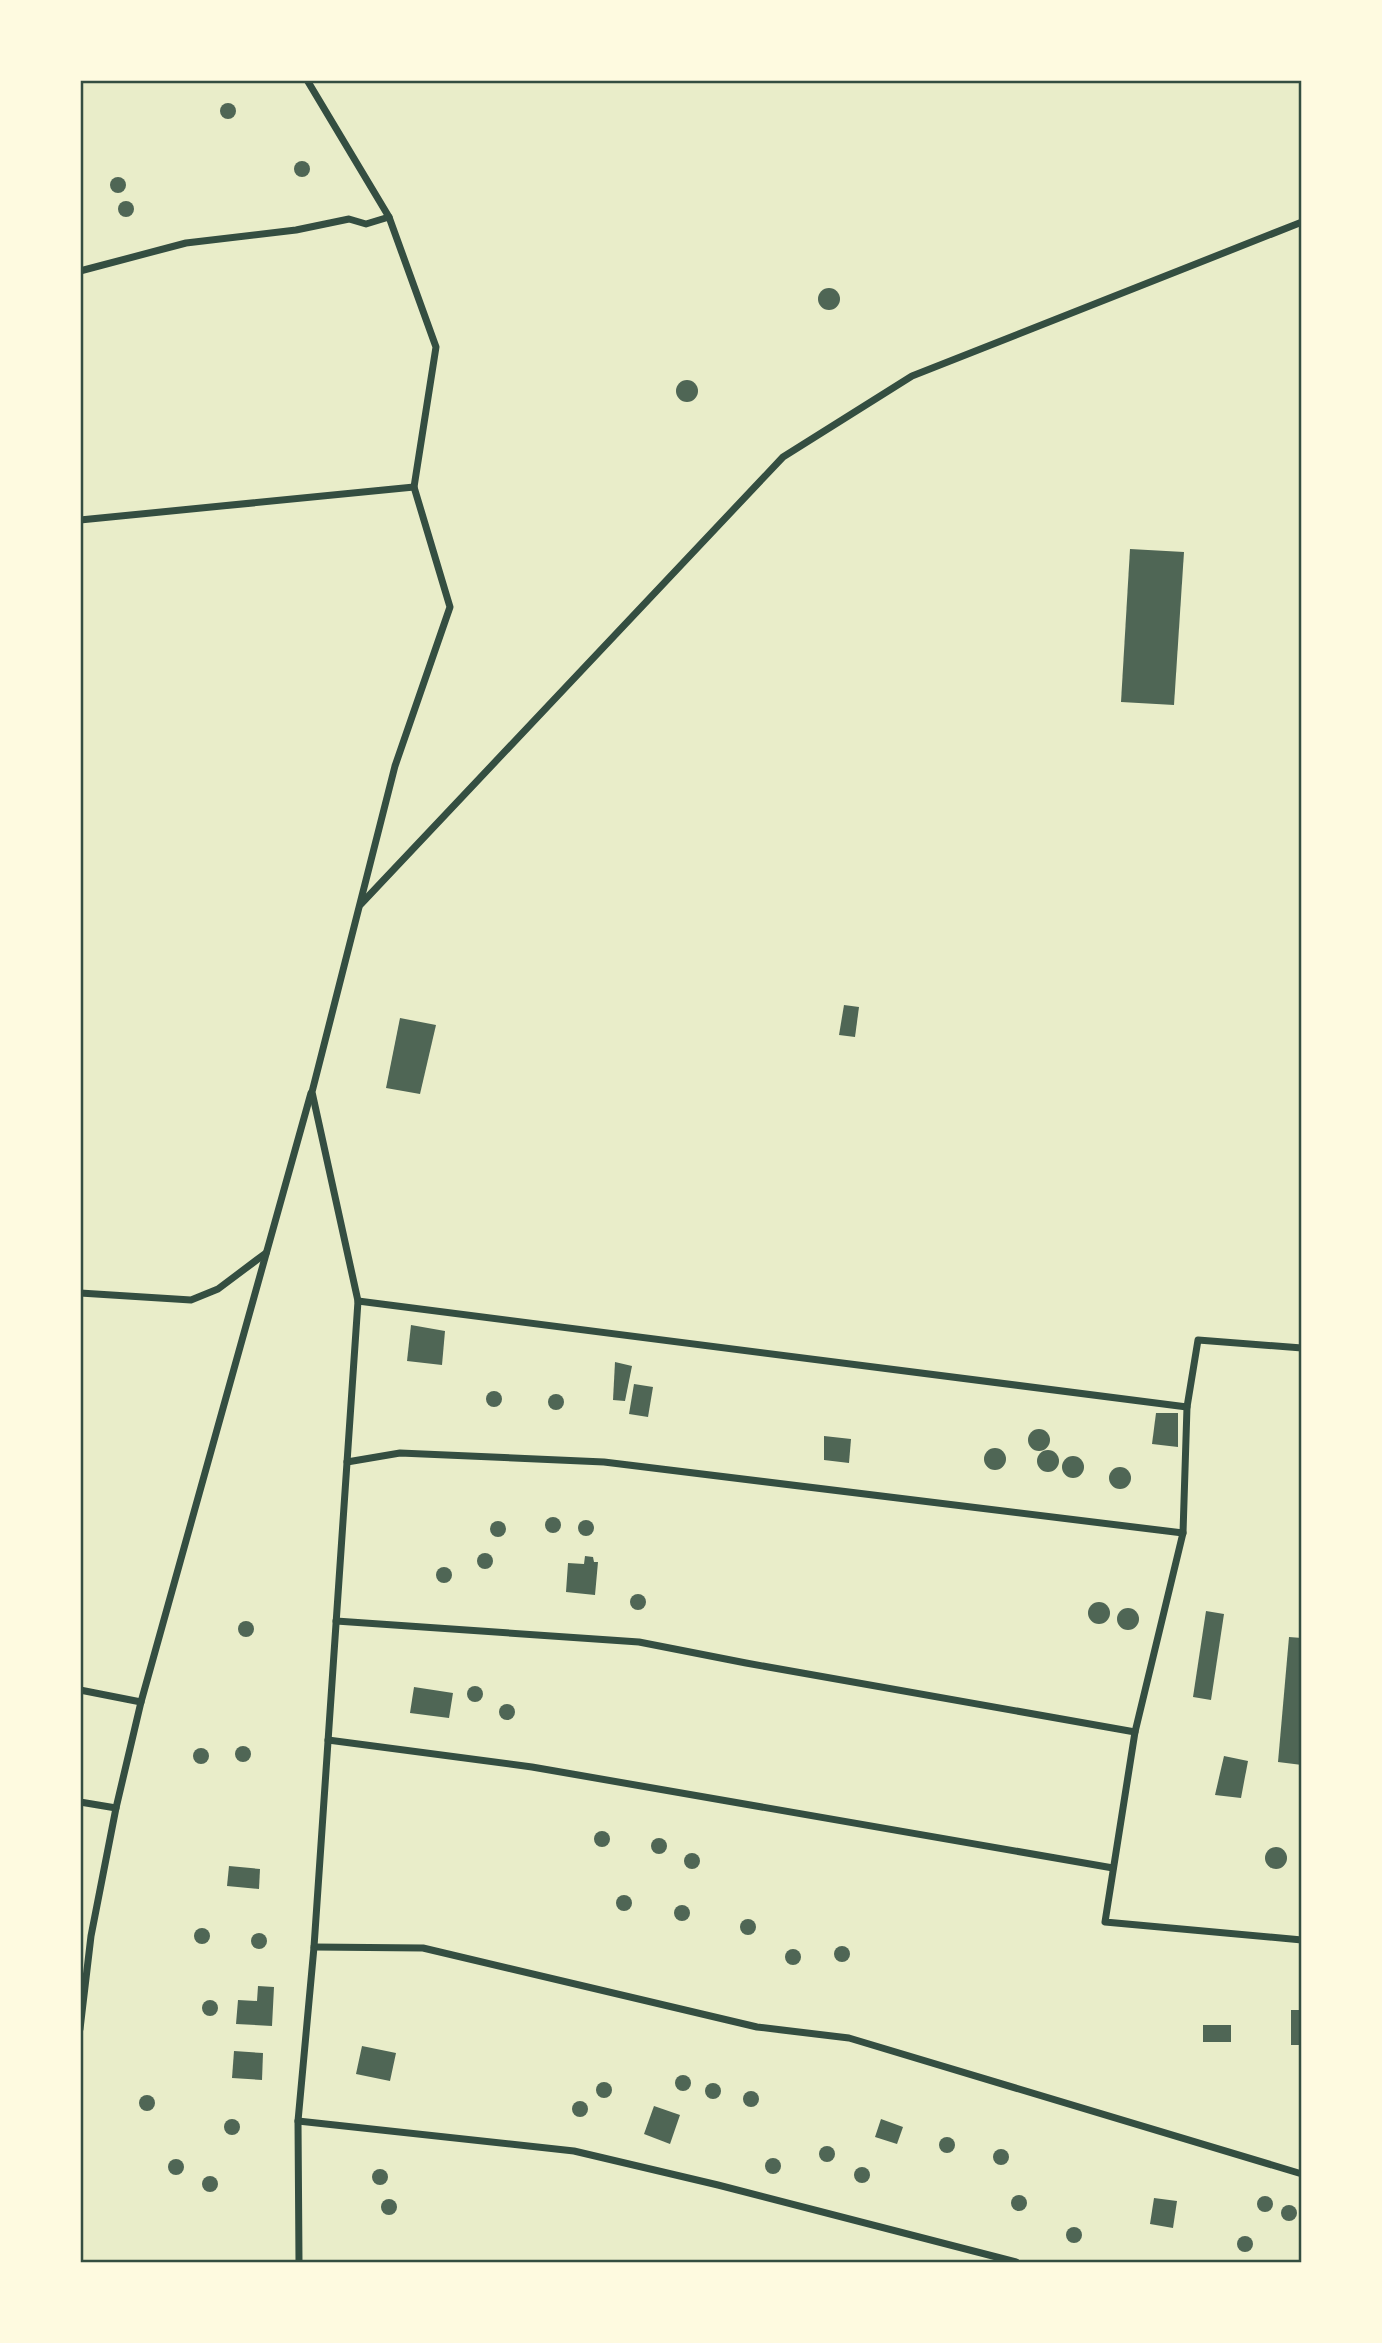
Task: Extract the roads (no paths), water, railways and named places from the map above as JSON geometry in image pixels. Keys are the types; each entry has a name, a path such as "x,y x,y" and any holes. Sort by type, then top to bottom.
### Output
{"street":[{"path":"80,2029 91,1936 116,1808 141,1702 312,1092 395,766 450,607 414,487 436,347 389,217 307,80"},
{"path":"80,271 186,243 296,230 349,219 366,224 389,217"},
{"path":"359,906 783,457 912,376 1301,222"},
{"path":"80,520 414,487"},
{"path":"299,2263 298,2121 314,1947 358,1301 312,1092"},
{"path":"80,1293 191,1300 218,1289 267,1252"},
{"path":"358,1301 1187,1407"},
{"path":"1301,1348 1198,1340 1187,1407 1183,1533 1135,1731 1105,1922 1301,1940"},
{"path":"347,1462 400,1453 604,1462 1183,1533"},
{"path":"336,1621 639,1642 1135,1731"},
{"path":"80,1690 141,1702"},
{"path":"328,1740 532,1767 1113,1868"},
{"path":"80,1802 116,1808"},
{"path":"80,1933 91,1936"},
{"path":"314,1947 423,1948 757,2027 849,2038 1301,2174"},
{"path":"298,2121 574,2151 718,2185 1016,2263"}]}
